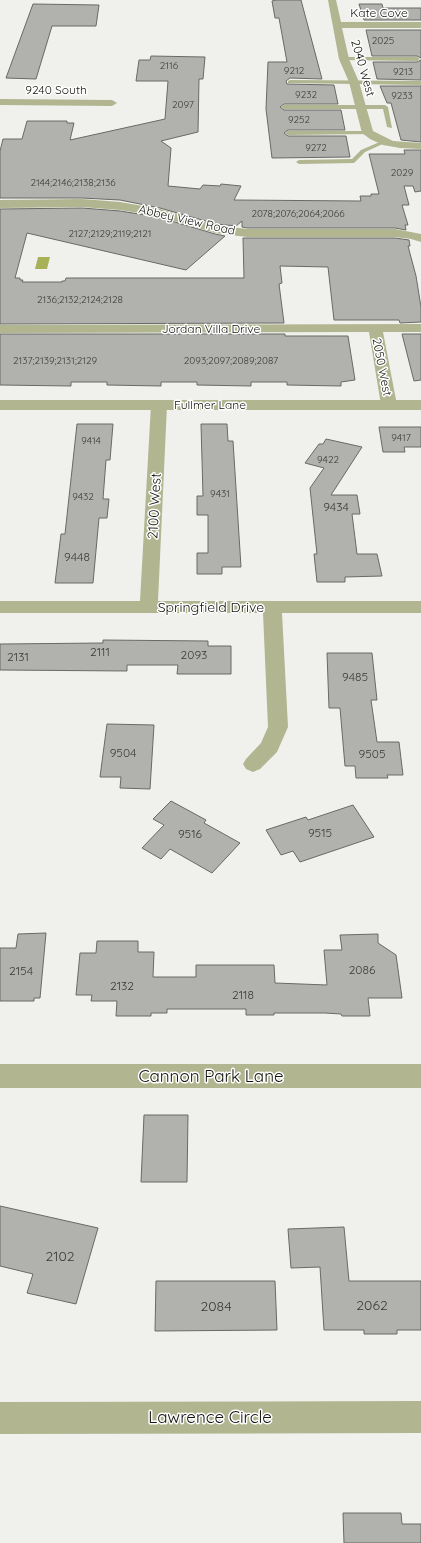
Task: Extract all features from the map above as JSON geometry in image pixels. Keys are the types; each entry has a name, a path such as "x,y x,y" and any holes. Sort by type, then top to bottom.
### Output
{"street":[{"name":"2040 West","path":"332,0 344,60 354,82 360,106 376,138"},
{"name":"Kate Cove","path":"338,25 421,26"},
{"name":"9240 South","path":"0,102 112,103"},
{"path":"376,138 402,146 421,146"},
{"name":"Abbey View Road","path":"0,204 82,203 120,206 160,214 215,229 247,233 395,234 413,235 421,238"},
{"name":"Jordan Villa Drive","path":"0,329 421,328"},
{"name":"2050 West","path":"375,329 389,405"},
{"name":"Fullmer Lane","path":"0,405 421,405"},
{"name":"2100 West","path":"149,607 159,405"},
{"name":"Springfield Drive","path":"0,607 421,607"},
{"path":"253,764 270,747 278,727 272,607"},
{"name":"Cannon Park Lane","path":"0,1076 421,1076"},
{"name":"Lawrence Circle","path":"0,1418 421,1417"}],"lane":[{"path":"344,60 417,59"},
{"path":"290,82 421,83"},
{"path":"284,107 385,107 390,127"},
{"path":"288,133 376,138"},
{"path":"299,162 354,161 376,138"}],"shaded area":[{"path":"38,257 50,257 47,269 35,269"}],"building":[{"path":"301,0 322,79 290,78 286,81 287,84 334,85 338,104 284,104 280,107 284,110 341,110 345,130 288,130 284,133 288,136 346,136 350,157 272,158 266,109 268,62 287,62 279,18 275,18 272,1"},
{"path":"33,4 99,5 96,26 52,26 36,79 6,78"},
{"path":"359,4 382,4 383,8 421,8 421,20 364,20"},
{"path":"366,30 421,30 421,58 417,56 372,56"},
{"path":"151,56 205,57 203,79 199,79 198,132 161,141 171,148 168,186 200,189 203,185 220,186 221,184 241,186 234,200 361,201 360,196 379,194 369,154 405,154 404,150 421,150 421,191 415,192 413,186 404,186 409,205 402,205 408,225 405,225 406,230 395,228 247,228 242,227 242,221 236,226 216,224 160,208 120,200 82,198 0,198 0,151 3,139 22,139 27,121 67,121 67,123 74,123 70,140 165,119 168,81 136,81 139,60 150,60"},
{"path":"421,60 421,80 377,79 373,62 417,62"},
{"path":"380,86 421,86 421,142 401,140 391,103 387,103"},
{"path":"82,208 120,211 158,217 225,236 186,270 27,233 15,278 20,278 20,280 23,280 22,282 62,282 65,281 66,278 244,278 243,238 395,238 409,240 410,246 408,246 416,276 421,307 421,322 400,323 399,320 334,320 328,267 280,266 282,283 279,284 284,323 0,324 0,209"},
{"path":"0,334 285,334 285,336 348,336 355,380 341,382 341,386 287,385 287,382 251,382 251,386 197,385 197,382 161,382 161,386 107,385 107,382 71,382 71,386 0,385"},
{"path":"402,334 421,334 421,380 414,381"},
{"path":"77,424 113,424 110,460 106,460 103,499 109,499 107,518 99,518 93,583 55,583 61,534 65,534"},
{"path":"201,424 227,424 228,441 233,441 241,567 222,567 222,574 197,574 197,553 208,553 208,515 197,515 197,496 203,496"},
{"path":"379,427 421,427 421,447 404,447 405,452 383,452"},
{"path":"326,439 362,447 331,495 357,495 360,514 352,514 357,554 377,554 382,576 345,577 345,582 317,582 314,554 317,554 310,488 324,468 305,463 319,444 323,444"},
{"path":"103,640 208,641 208,646 231,646 231,674 177,674 178,665 127,665 127,671 0,670 0,644 103,643"},
{"path":"327,653 372,653 377,700 371,700 377,742 399,742 403,775 387,775 388,778 356,778 355,766 345,766 340,708 329,708"},
{"path":"107,724 154,725 150,789 120,788 121,777 100,777"},
{"path":"171,801 206,820 204,823 240,843 212,873 170,849 161,859 142,848 164,825 153,819"},
{"path":"353,805 374,837 300,862 293,851 281,855 266,830 306,817 308,820"},
{"path":"46,933 40,998 34,998 34,1001 0,1001 0,948 16,948 18,934"},
{"path":"378,934 378,943 396,955 402,998 368,998 370,1016 342,1016 341,1014 325,1013 274,1013 274,1015 246,1015 246,1009 167,1009 167,1013 151,1013 151,1016 116,1016 117,1001 91,1001 92,995 76,995 80,953 96,953 97,941 138,941 138,952 154,952 153,977 196,977 196,965 274,965 275,983 327,985 324,950 342,950 340,935"},
{"path":"144,1115 188,1115 187,1182 141,1182"},
{"path":"0,1206 98,1228 76,1304 27,1293 33,1274 0,1266"},
{"path":"344,1227 349,1281 421,1281 421,1330 397,1330 397,1334 364,1334 364,1330 324,1330 320,1267 291,1268 288,1229"},
{"path":"156,1281 275,1281 277,1330 155,1331"},
{"path":"343,1513 401,1513 402,1524 421,1524 421,1543 344,1543"}]}
